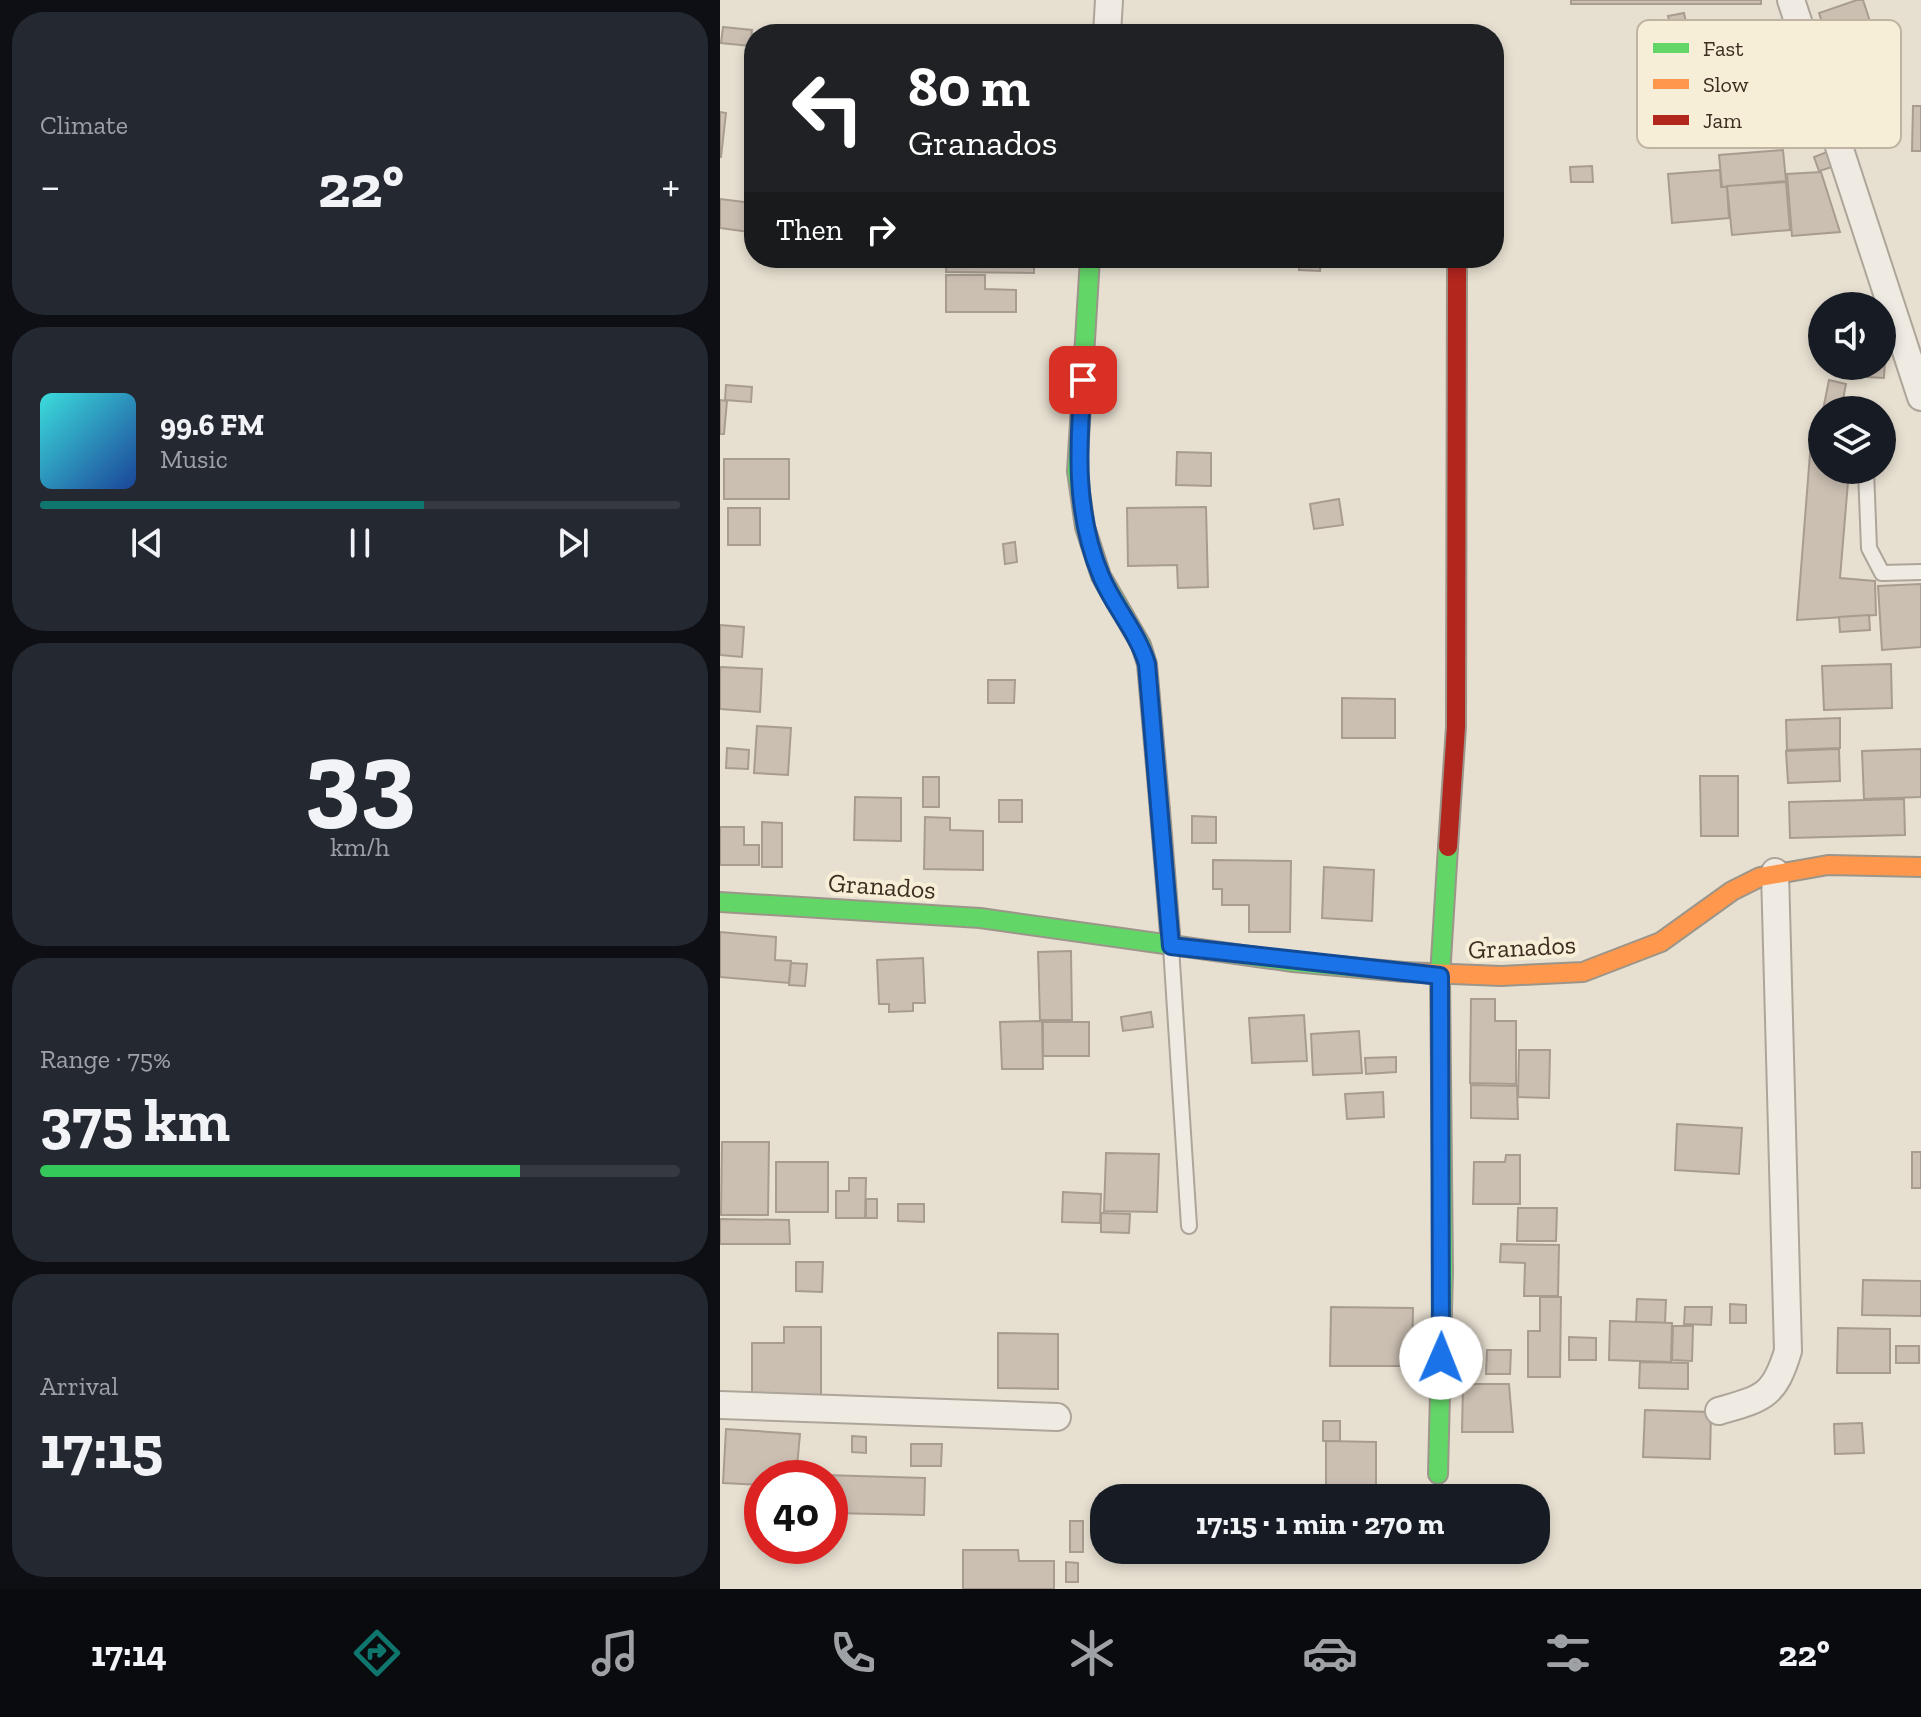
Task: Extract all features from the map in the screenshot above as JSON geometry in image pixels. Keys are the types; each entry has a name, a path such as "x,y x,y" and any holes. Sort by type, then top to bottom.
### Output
{"street":[{"path":"1108,24 1109,0"},
{"path":"1791,0 1798,20"},
{"path":"1839,148 1921,397"},
{"path":"1089,268 1077,471 1085,527 1101,576 1141,645 1147,664 1171,946"},
{"path":"1438,1474 1443,1271 1440,976 1456,727 1459,516 1457,268"},
{"name":"Granados","path":"720,902 1014,921 1171,946 1440,976 1576,974 1616,961 1682,930 1739,887 1775,872 1811,864 1921,867"},
{"path":"1719,1411 1769,1394 1779,1380 1788,1351 1775,872"},
{"path":"720,1405 1057,1417"}],"lane":[{"path":"1867,484 1869,548 1873,560 1882,573 1921,572"},
{"path":"1171,946 1189,1226"}],"building":[{"path":"1571,0 1761,0 1761,4 1571,4"},
{"path":"1863,0 1870,20 1821,20 1819,13"},
{"path":"1684,13 1685,20 1669,20 1668,16"},
{"path":"723,27 744,29 744,45 721,43"},
{"path":"1913,106 1921,106 1921,151 1912,151"},
{"path":"720,112 726,113 721,157 720,157"},
{"path":"1783,150 1786,181 1722,187 1719,155"},
{"path":"1827,152 1832,167 1819,171 1814,157"},
{"path":"1592,166 1593,182 1571,182 1570,167"},
{"path":"1720,170 1721,187 1727,187 1729,218 1672,223 1668,174"},
{"path":"1821,172 1840,232 1792,236 1787,174"},
{"path":"1786,182 1790,230 1732,235 1727,186"},
{"path":"720,199 744,202 744,231 720,228"},
{"path":"946,268 1034,268 1034,273 946,272"},
{"path":"1299,268 1320,268 1320,271"},
{"path":"946,275 985,275 985,289 1016,290 1016,312 946,312"},
{"path":"1829,380 1846,384 1844,396 1826,396"},
{"path":"726,385 752,387 751,402 725,400"},
{"path":"720,400 727,401 724,434 720,434"},
{"path":"1177,452 1211,453 1211,486 1176,485"},
{"path":"724,459 789,459 789,499 724,499"},
{"path":"1808,479 1808,484 1848,484 1840,578 1875,581 1876,615 1797,620"},
{"path":"1339,499 1343,525 1314,529 1310,504"},
{"path":"1206,507 1208,587 1178,588 1177,565 1128,566 1127,508"},
{"path":"728,508 760,508 760,545 728,545"},
{"path":"1015,542 1017,562 1005,564 1003,544"},
{"path":"1921,584 1921,647 1882,650 1878,586"},
{"path":"1869,615 1870,630 1840,632 1839,617"},
{"path":"720,625 744,627 742,657 720,655"},
{"path":"1891,664 1892,708 1824,710 1822,666"},
{"path":"720,667 762,669 760,712 720,709"},
{"path":"988,680 1015,680 1014,703 988,703"},
{"path":"1342,698 1395,699 1395,738 1342,738"},
{"path":"1840,718 1840,748 1787,750 1786,720"},
{"path":"757,726 791,728 788,775 754,773"},
{"path":"727,748 749,750 748,769 726,768"},
{"path":"1839,749 1840,781 1788,783 1786,751"},
{"path":"1921,749 1921,797 1864,799 1862,751"},
{"path":"1700,776 1738,776 1738,836 1701,836"},
{"path":"923,777 939,777 939,807 923,807"},
{"path":"855,797 901,798 901,841 854,840"},
{"path":"1904,799 1905,835 1790,838 1789,802"},
{"path":"999,800 1022,800 1022,822 999,822"},
{"path":"1192,816 1216,817 1216,843 1192,843"},
{"path":"925,817 950,818 950,830 983,831 983,870 924,869"},
{"path":"762,822 782,823 782,867 762,867"},
{"path":"720,827 744,827 744,845 759,845 759,865 720,865"},
{"path":"1213,860 1291,861 1290,932 1249,932 1249,905 1222,905 1222,889 1213,889"},
{"path":"1324,867 1374,870 1372,921 1322,918"},
{"path":"720,932 776,937 775,960 791,961 789,983 720,977"},
{"path":"1071,951 1072,1020 1040,1020 1038,952"},
{"path":"923,958 925,1003 913,1003 913,1011 889,1012 889,1004 879,1004 877,960"},
{"path":"791,963 807,964 805,986 789,985"},
{"path":"1471,999 1495,999 1495,1021 1516,1021 1516,1084 1470,1083"},
{"path":"1151,1012 1153,1027 1123,1031 1121,1017"},
{"path":"1304,1015 1307,1061 1252,1063 1249,1018"},
{"path":"1042,1021 1043,1069 1002,1069 1000,1022"},
{"path":"1043,1022 1089,1022 1089,1056 1043,1056"},
{"path":"1359,1031 1362,1073 1313,1075 1311,1034"},
{"path":"1519,1050 1550,1050 1549,1098 1518,1097"},
{"path":"1396,1057 1396,1072 1366,1074 1365,1058"},
{"path":"1471,1085 1517,1086 1518,1119 1471,1118"},
{"path":"1383,1092 1384,1117 1347,1119 1345,1094"},
{"path":"1677,1124 1742,1128 1739,1174 1675,1170"},
{"path":"722,1142 769,1142 768,1215 721,1215"},
{"path":"1912,1152 1921,1152 1921,1188 1912,1188"},
{"path":"1106,1153 1159,1154 1157,1212 1104,1211"},
{"path":"1506,1155 1520,1155 1520,1204 1473,1204 1474,1162 1505,1162"},
{"path":"776,1162 828,1162 828,1212 776,1212"},
{"path":"849,1178 866,1178 865,1218 836,1218 836,1191 849,1191"},
{"path":"1063,1192 1101,1194 1100,1223 1062,1222"},
{"path":"866,1199 877,1199 877,1218 866,1218"},
{"path":"898,1204 924,1204 924,1222 898,1221"},
{"path":"1518,1208 1557,1208 1556,1241 1517,1241"},
{"path":"1101,1213 1130,1214 1129,1233 1101,1232"},
{"path":"720,1219 789,1220 790,1244 720,1244"},
{"path":"1501,1244 1559,1245 1558,1296 1524,1296 1525,1263 1500,1262"},
{"path":"796,1262 823,1262 822,1292 796,1291"},
{"path":"1863,1280 1921,1281 1921,1316 1862,1315"},
{"path":"1540,1297 1561,1297 1560,1377 1528,1377 1528,1331 1540,1331"},
{"path":"1637,1299 1666,1300 1665,1323 1636,1322"},
{"path":"1730,1304 1746,1305 1746,1323 1730,1323"},
{"path":"1331,1307 1413,1308 1412,1366 1330,1366"},
{"path":"1685,1307 1712,1307 1711,1325 1684,1324"},
{"path":"1610,1321 1672,1323 1671,1362 1609,1360"},
{"path":"1673,1326 1693,1326 1692,1361 1672,1360"},
{"path":"784,1327 821,1327 821,1395 752,1394 752,1343 784,1343"},
{"path":"1838,1328 1890,1329 1890,1373 1837,1373"},
{"path":"998,1333 1058,1334 1058,1389 998,1388"},
{"path":"1569,1337 1596,1338 1596,1360 1569,1360"},
{"path":"1896,1346 1919,1346 1919,1363 1896,1363"},
{"path":"1487,1350 1511,1350 1510,1374 1486,1374"},
{"path":"1640,1362 1688,1363 1688,1389 1639,1388"},
{"path":"1463,1384 1509,1384 1513,1432 1462,1432"},
{"path":"1645,1410 1711,1412 1710,1459 1643,1457"},
{"path":"1323,1421 1340,1421 1340,1441 1323,1441"},
{"path":"1862,1423 1864,1453 1835,1454 1834,1424"},
{"path":"726,1429 800,1434 798,1460 744,1460 744,1484 723,1483"},
{"path":"852,1436 866,1437 866,1453 852,1452"},
{"path":"1326,1441 1376,1442 1376,1484 1326,1484"},
{"path":"911,1444 942,1444 941,1466 911,1466"},
{"path":"848,1476 925,1478 924,1515 848,1513"},
{"path":"1070,1521 1083,1521 1083,1552 1070,1552"},
{"path":"963,1550 1018,1550 1019,1561 1054,1561 1054,1589 963,1589"},
{"path":"1066,1562 1078,1563 1078,1582 1066,1582"}],"traffic: fast":[{"path":"1089,268 1077,471 1085,527 1101,576 1141,645 1147,664 1160,811"},
{"path":"1438,1474 1443,1271 1440,976 1448,847"},
{"path":"720,902 980,918 1293,962 1404,972"}],"traffic: slow":[{"path":"1404,972 1501,976 1583,972 1661,942 1732,891 1760,877 1828,865 1921,867"}],"traffic: jam":[{"path":"1448,847 1456,727 1457,268"},
{"path":"1160,811 1171,946"}],"route":[{"path":"1083,380 1077,471 1085,527 1101,576 1141,645 1147,664 1154,715 1171,946 1440,976 1441,1358"}]}
